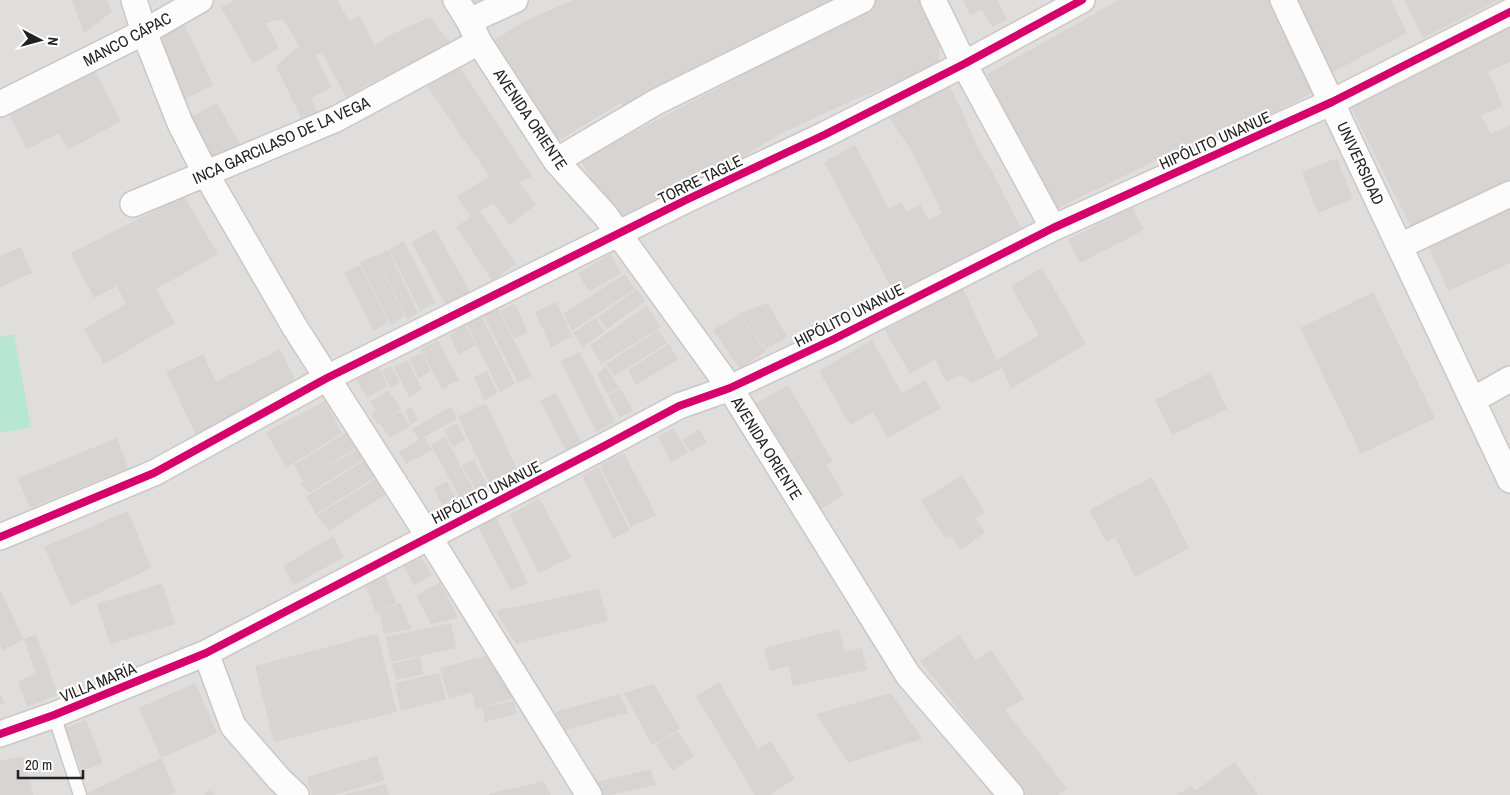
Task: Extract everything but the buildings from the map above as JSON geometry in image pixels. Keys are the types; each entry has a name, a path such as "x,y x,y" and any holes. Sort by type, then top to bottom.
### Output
{"street":[{"path":"134,0 144,32 180,123 206,174 294,326 429,537 589,795"},
{"name":"MANCO CÁPAC","path":"0,104 144,32 200,0"},
{"name":"AVENIDA ORIENTE","path":"456,0 556,161 605,215 730,388 908,675 1011,795"},
{"name":"INCA GARCILASO DE LA VEGA","path":"133,204 336,119 474,31 515,0"},
{"path":"556,161 656,102 862,0"},
{"path":"933,0 964,64 1053,228"},
{"name":"TORRE TAGLE","path":"0,537 154,473 327,378 686,200 824,135 964,64 1082,0"},
{"name":"UNIVERSIDAD","path":"1282,0 1510,480"},
{"name":"HIPÓLITO UNANUE","path":"206,653 679,406 730,388 834,339 1053,228 1332,102 1510,12"},
{"path":"1400,246 1510,194"},
{"path":"1473,400 1510,379"},
{"path":"206,653 233,726 279,779 296,795"},
{"name":"VILLA MARÍA","path":"0,734 54,715 206,653"}],"lane":[{"path":"54,715 80,795"}],"shaded area":[{"path":"0,0 1510,0 1510,795 0,795"}],"green space":[{"path":"14,334 31,427 0,433 0,337"}],"cycle path":[{"path":"0,537 154,473 327,378 686,200 824,135 964,64 1082,0"},
{"path":"0,734 54,715 206,653 679,406 730,388 834,339 1053,228 1332,102 1510,12"}]}
